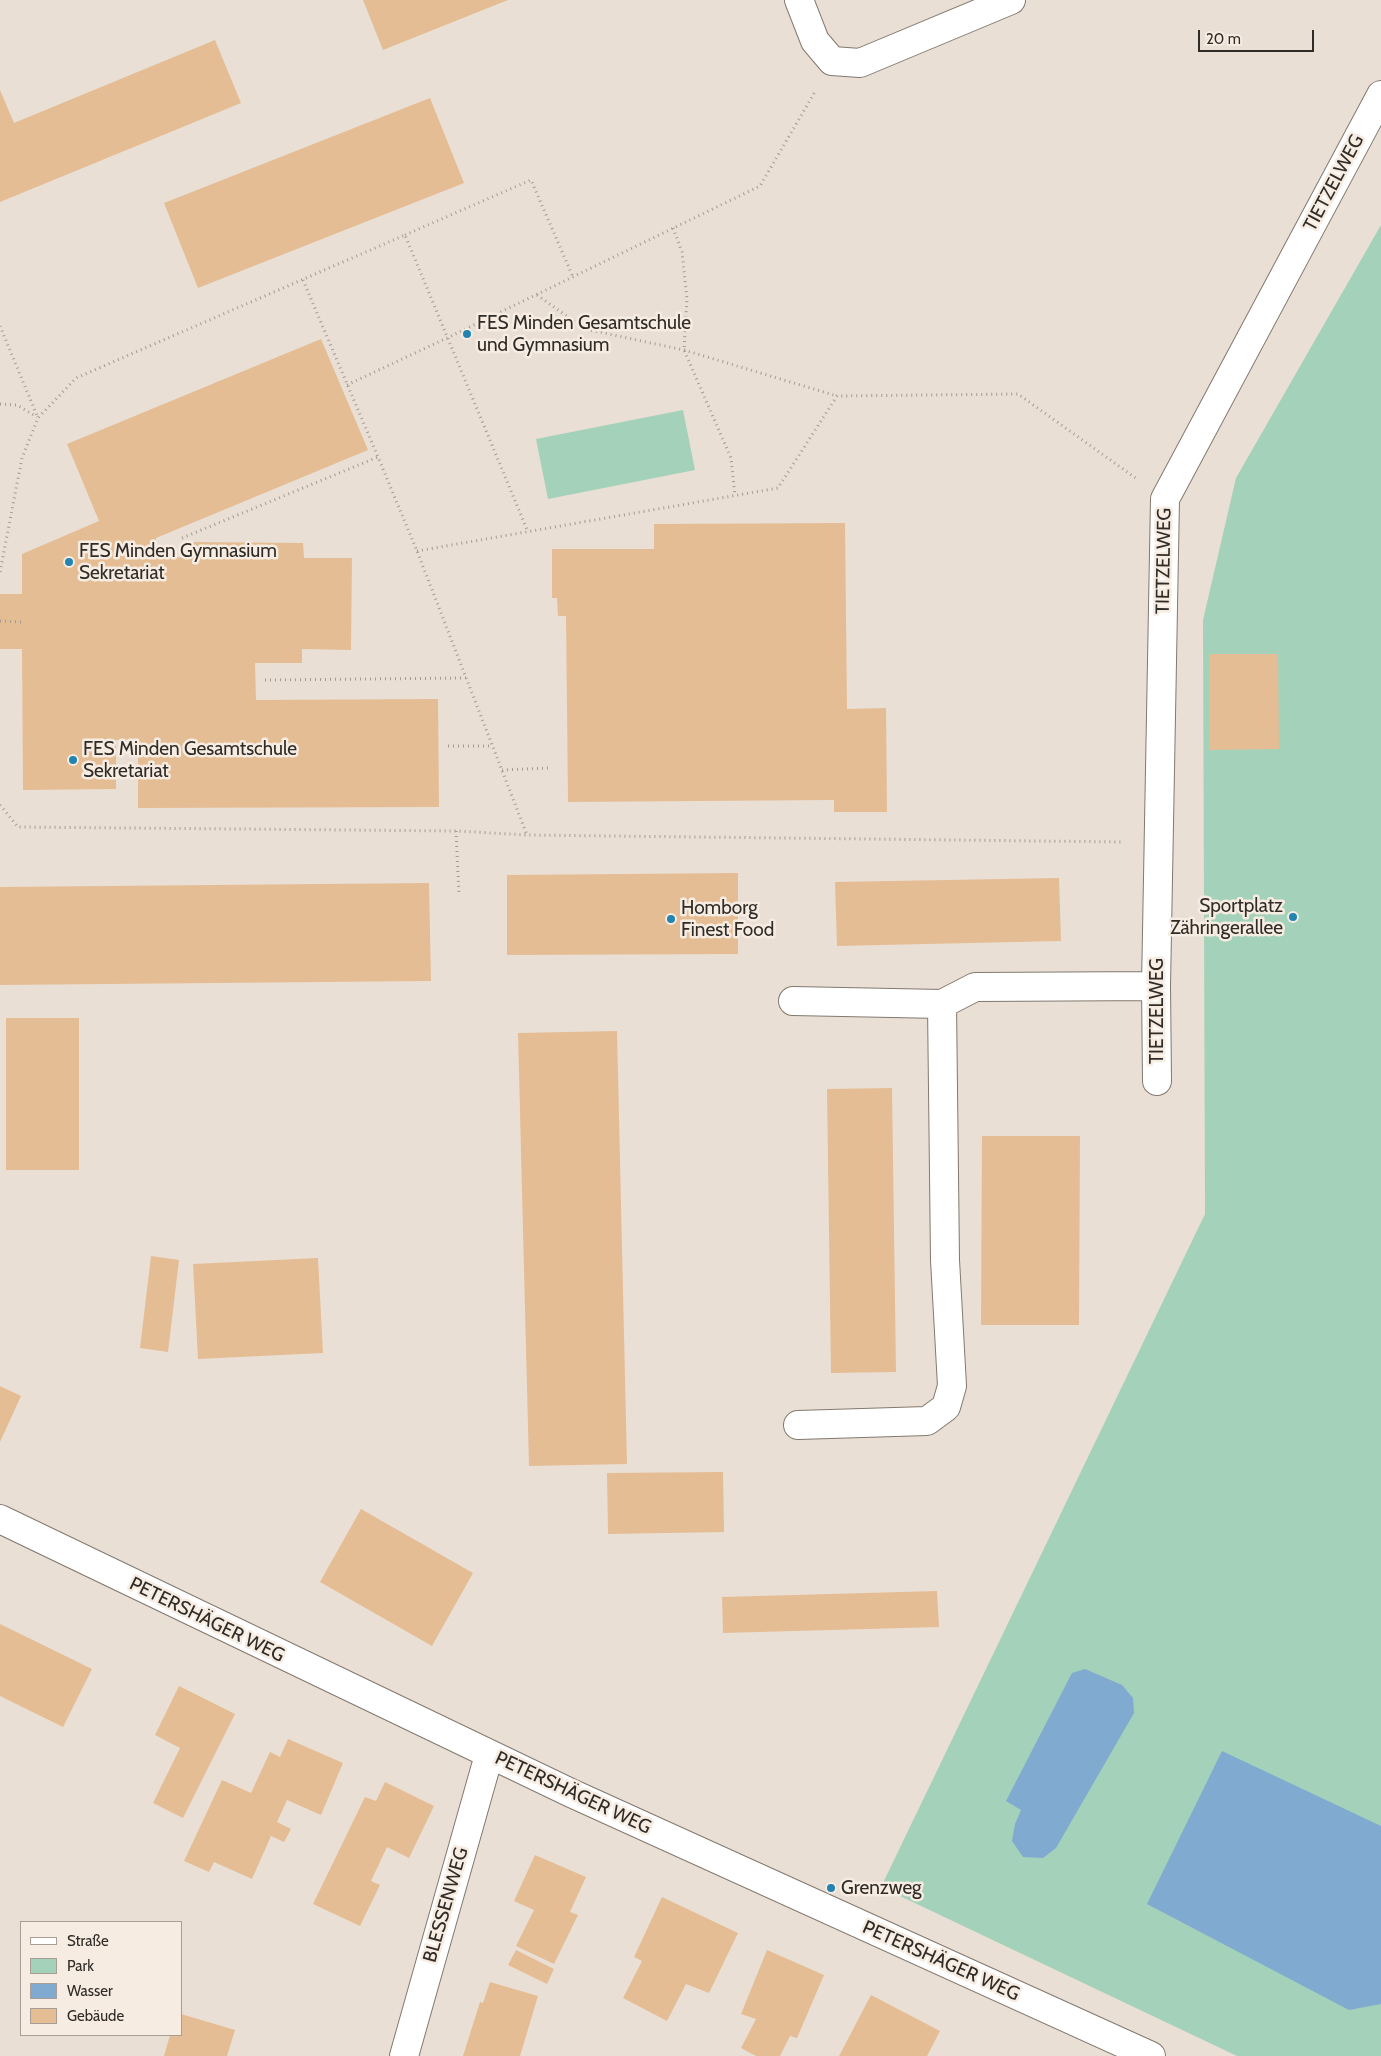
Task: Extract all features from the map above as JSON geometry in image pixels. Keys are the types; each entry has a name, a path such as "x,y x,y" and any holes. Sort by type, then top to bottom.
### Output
{"street":[{"path":"799,0 815,41 832,61 860,63 1011,0"},
{"name":"TIETZELWEG","path":"1157,1081 1156,986 1165,499 1381,95"},
{"path":"793,1001 942,1004 975,987 1156,986"},
{"path":"798,1425 927,1421 946,1407 952,1386 945,1260 942,1004"},
{"name":"PETERSHÄGER WEG","path":"0,1519 489,1755 1151,2056"},
{"name":"BLESSENWEG","path":"404,2056 489,1755"}],"path":[{"path":"346,384 447,338 760,186 832,61"},
{"path":"0,572 22,458 38,418 76,378 531,180 573,277"},
{"path":"673,228 682,252 687,300 684,350 731,458 735,496"},
{"path":"405,235 528,532"},
{"path":"303,280 416,551 527,835"},
{"path":"536,295 585,329 684,350 836,396 1018,394 1165,499"},
{"path":"0,326 38,418"},
{"path":"416,551 778,488 836,396"},
{"path":"0,404 17,405 38,418"},
{"path":"182,538 378,457"},
{"path":"0,621 22,622"},
{"path":"265,680 466,678"},
{"path":"448,746 493,746"},
{"path":"502,770 548,768"},
{"path":"0,805 18,827 456,831 527,835 1159,842"},
{"path":"456,831 459,895"}],"green space":[{"name":"Sportplatz Zähringerallee","path":"1381,225 1381,2056 1237,2056 881,1887 1205,1214 1203,620 1236,478"},
{"path":"683,410 695,470 548,499 536,439"}],"water":[{"path":"1085,1669 1122,1685 1133,1698 1134,1713 1056,1848 1043,1858 1023,1857 1012,1841 1015,1824 1021,1810 1006,1801 1072,1673"},
{"path":"1222,1751 1381,1826 1381,2004 1349,2010 1147,1904"}],"building":[{"path":"363,0 508,0 383,50"},
{"path":"215,40 241,103 0,202 0,90 14,123"},
{"path":"430,98 464,183 198,288 164,203"},
{"path":"321,339 368,450 156,538 156,558 190,557 190,542 303,543 304,558 352,558 351,650 302,649 302,663 255,663 256,700 438,699 439,807 138,808 138,739 116,740 116,789 23,790 22,649 0,649 0,594 22,594 22,554 99,521 67,444"},
{"path":"845,523 847,709 886,708 887,812 834,812 834,800 568,802 566,616 558,616 557,598 552,598 552,549 654,549 654,524"},
{"path":"1209,654 1278,654 1279,749 1209,750"},
{"path":"738,873 738,954 507,955 507,875"},
{"path":"1059,878 1061,941 837,946 835,882"},
{"path":"429,883 431,981 0,985 0,887"},
{"path":"6,1018 79,1018 79,1170 6,1170"},
{"path":"617,1031 627,1464 529,1466 518,1033"},
{"path":"892,1088 896,1372 831,1373 827,1089"},
{"path":"982,1136 1080,1136 1079,1325 981,1325"},
{"path":"151,1256 179,1260 168,1352 140,1348"},
{"path":"318,1258 323,1353 198,1359 193,1264"},
{"path":"0,1386 21,1396 0,1442"},
{"path":"723,1472 724,1532 608,1534 607,1473"},
{"path":"361,1509 473,1573 432,1646 320,1582"},
{"path":"937,1591 939,1627 723,1633 722,1597"},
{"path":"0,1624 92,1669 63,1727 0,1696"},
{"path":"179,1686 235,1714 183,1818 153,1803 180,1748 155,1735"},
{"path":"288,1739 343,1763 321,1815 287,1800 277,1822 291,1829 284,1842 271,1836 252,1879 214,1862 209,1872 184,1861 222,1780 251,1793 270,1752 280,1757"},
{"path":"385,1782 434,1806 409,1858 387,1847 371,1881 380,1885 360,1926 313,1904 365,1797 376,1801"},
{"path":"535,1855 586,1877 570,1912 578,1915 554,1964 516,1946 534,1910 514,1901"},
{"path":"662,1897 738,1933 709,1993 686,1984 667,2021 623,1998 642,1961 634,1957"},
{"path":"516,1950 554,1969 547,1984 508,1965"},
{"path":"767,1950 824,1975 797,2038 790,2036 780,2056 756,2056 741,2048 756,2019 741,2014"},
{"path":"490,1982 538,1996 520,2056 463,2056 480,2002 483,2003"},
{"path":"871,1995 940,2031 927,2056 839,2056"},
{"path":"182,2014 235,2030 227,2056 164,2056 170,2036 182,2036"}],"place":[{"name":"FES Minden Gesamtschule und Gymnasium","path":"467,334"},
{"name":"FES Minden Gymnasium Sekretariat","path":"69,562"},
{"name":"FES Minden Gesamtschule Sekretariat","path":"73,760"},
{"name":"Sportplatz Zähringerallee","path":"1293,917"},
{"name":"Homborg Finest Food","path":"671,919"},
{"name":"Grenzweg","path":"831,1888"}]}
